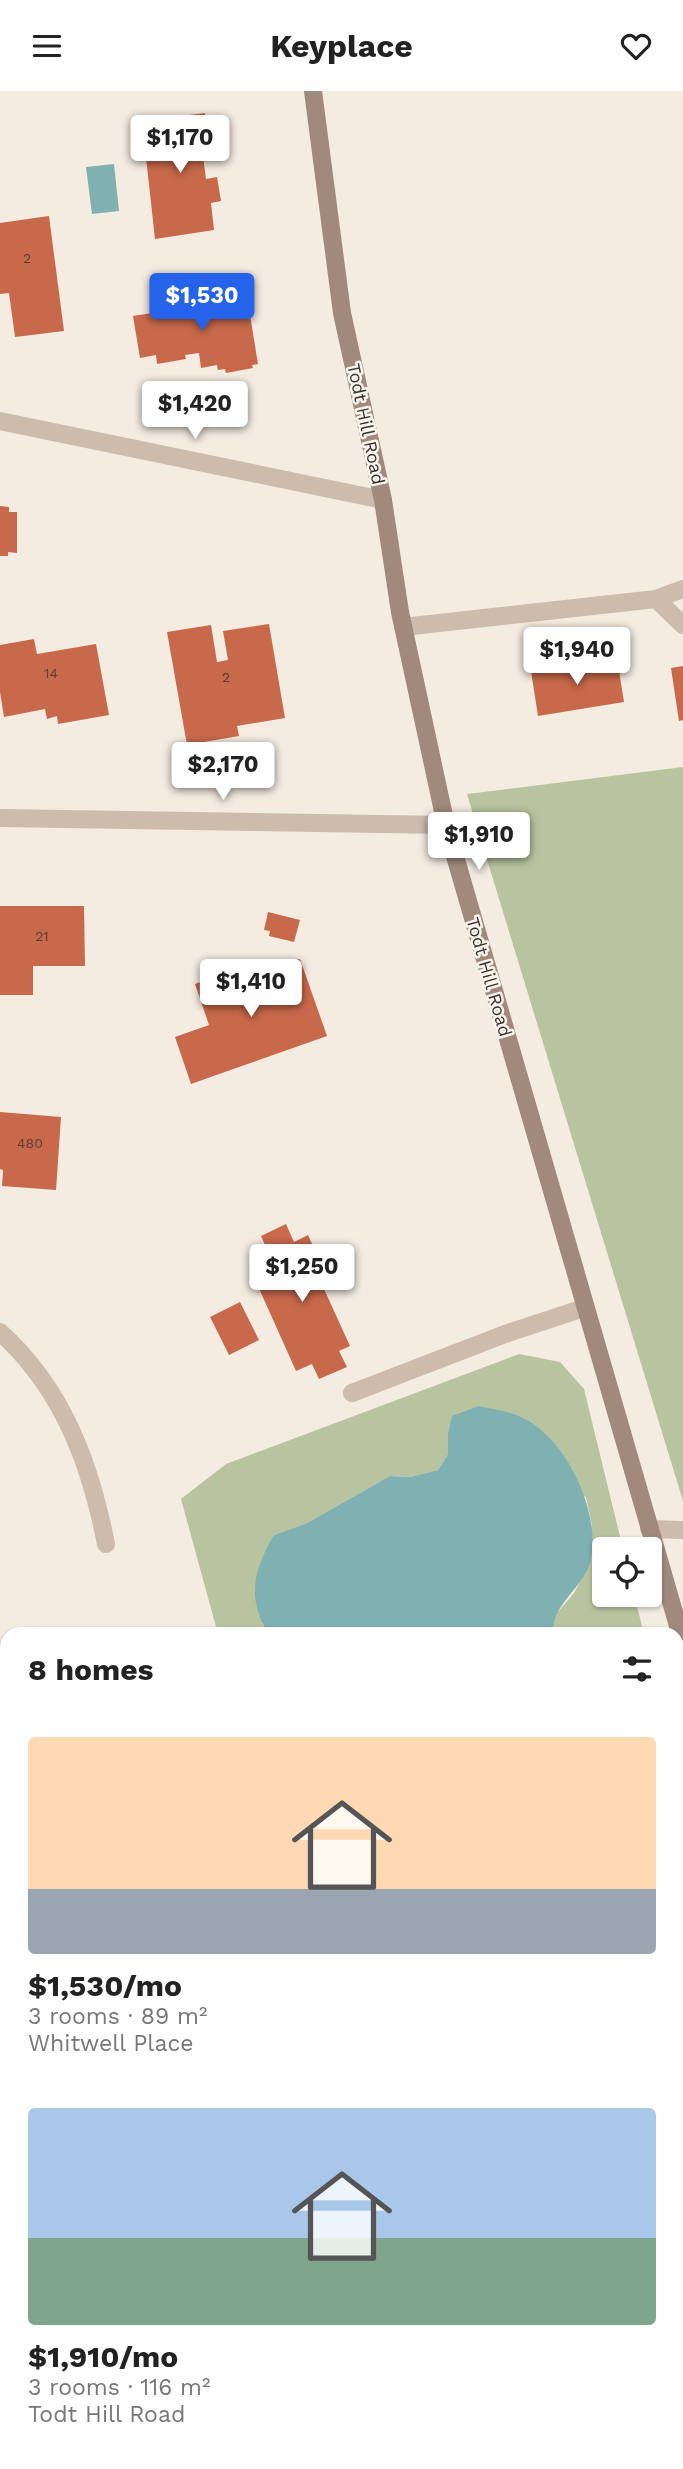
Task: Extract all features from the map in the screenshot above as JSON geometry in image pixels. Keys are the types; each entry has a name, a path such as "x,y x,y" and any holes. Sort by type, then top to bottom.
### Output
{"street":[{"name":"Todt Hill Road","path":"313,91 342,313 383,500 403,627 446,825 678,1627"},
{"path":"0,421 383,500"},
{"path":"403,627 656,599 683,589"},
{"path":"656,599 683,625"},
{"path":"0,818 446,825"},
{"path":"352,1394 508,1333 584,1308"},
{"path":"0,1332 15,1346 54,1396 80,1447 97,1495 106,1544"},
{"path":"649,1529 683,1530"}],"green space":[{"path":"683,767 683,1501 467,794"},
{"path":"519,1354 560,1362 584,1389 620,1537 592,1537 592,1607 637,1607 642,1627 553,1627 557,1613 574,1593 591,1560 592,1526 586,1497 448,1434 448,1454 438,1470 410,1477 390,1476 307,1523 274,1535 262,1623 264,1627 216,1627 181,1499 226,1464"}],"water":[{"path":"114,164 119,211 92,214 86,167"},
{"path":"479,1406 511,1413 533,1424 549,1438 575,1475 590,1518 593,1537 591,1559 581,1581 557,1614 553,1627 264,1627 257,1608 255,1584 261,1560 274,1535 307,1523 390,1476 410,1477 438,1470 448,1454 452,1416"}],"building":[{"path":"205,113 210,155 203,156 206,179 217,177 221,201 211,203 214,230 155,239 142,121"},
{"path":"49,216 64,331 15,337 9,293 0,294 0,223"},
{"path":"237,285 239,298 247,297 258,364 252,365 253,368 226,373 225,369 218,370 217,365 201,368 199,353 185,355 186,359 157,364 156,355 140,358 133,316 216,303 213,289"},
{"path":"0,506 9,507 9,512 17,512 17,553 8,552 8,556 0,556"},
{"path":"269,624 285,718 237,726 239,736 187,745 167,632 211,625 217,662 228,660 223,631"},
{"path":"34,639 37,654 96,644 109,715 58,724 57,716 47,719 45,709 4,717 0,692 0,645"},
{"path":"617,658 624,702 538,716 531,671"},
{"path":"683,666 683,720 679,721 671,668"},
{"path":"0,906 84,906 85,966 33,966 33,995 0,995"},
{"path":"268,912 300,920 294,942 269,936 270,931 264,930"},
{"path":"300,959 327,1036 191,1084 175,1037 209,1025 195,984 238,969"},
{"path":"0,1112 61,1117 56,1190 2,1186"},
{"path":"286,1224 294,1242 308,1235 331,1286 324,1289 350,1346 339,1351 347,1367 319,1379 312,1364 296,1371 257,1284 275,1276 261,1236"},
{"path":"240,1302 259,1340 229,1355 210,1317"}]}
